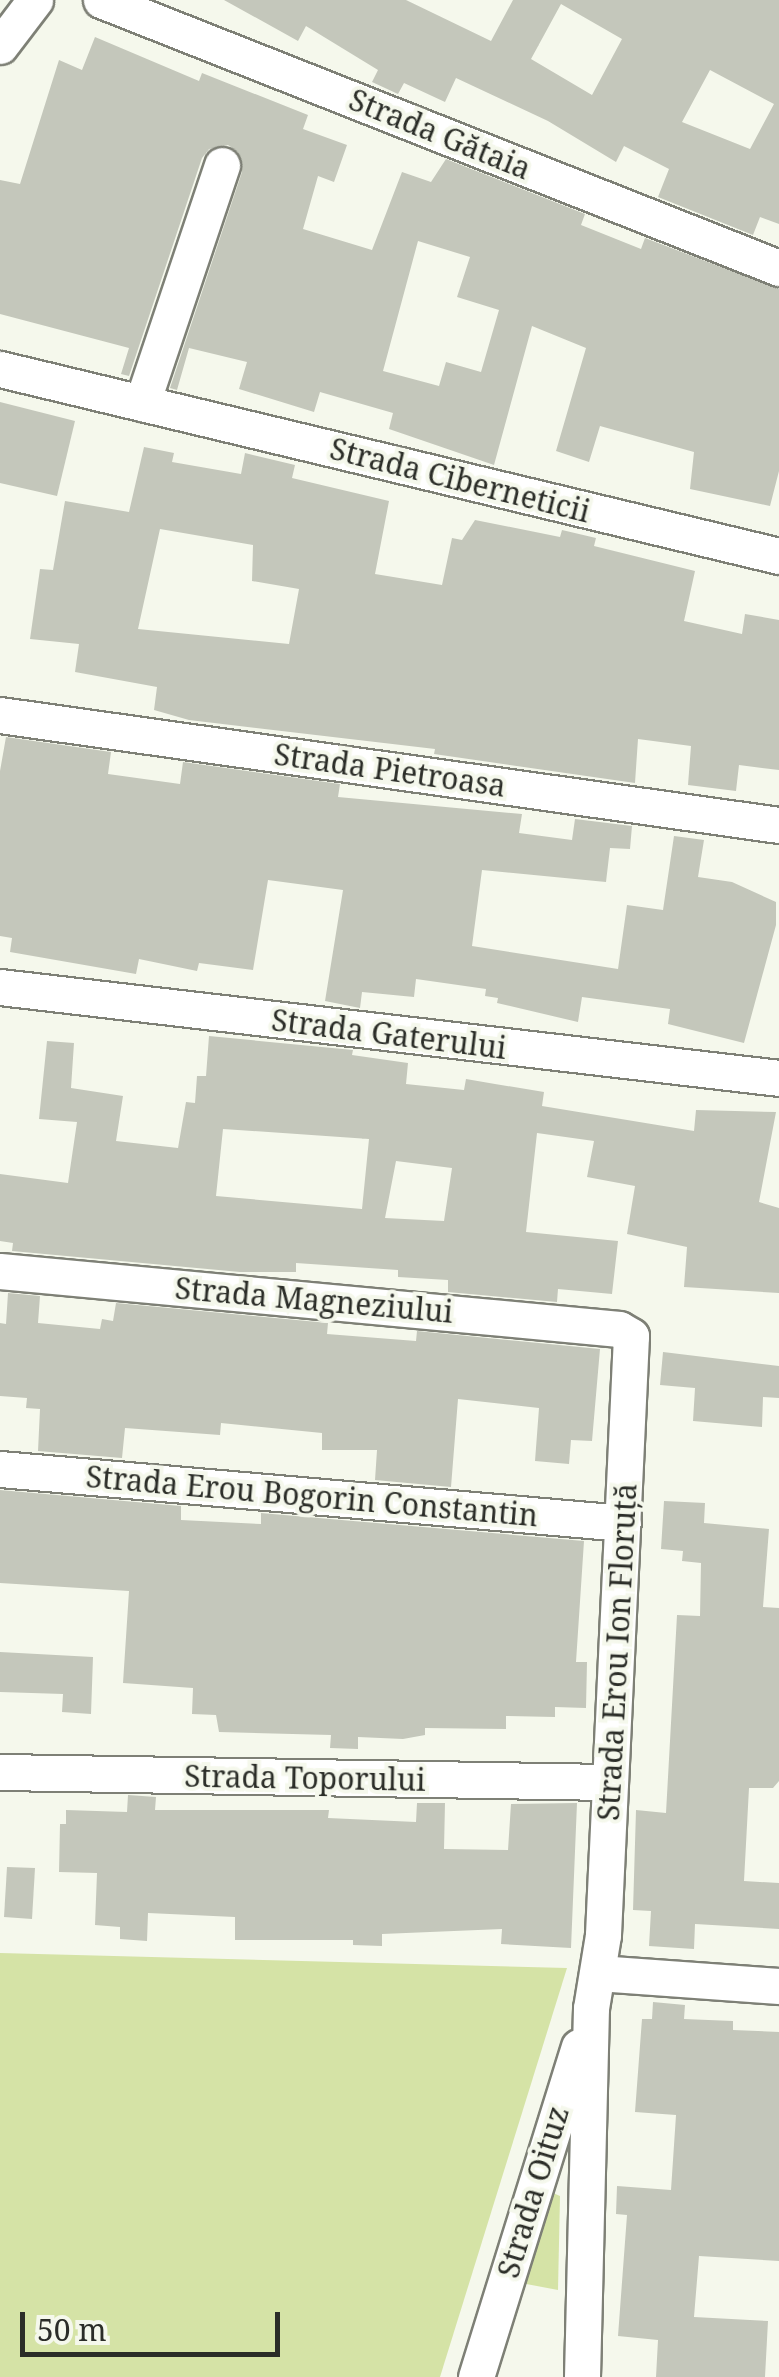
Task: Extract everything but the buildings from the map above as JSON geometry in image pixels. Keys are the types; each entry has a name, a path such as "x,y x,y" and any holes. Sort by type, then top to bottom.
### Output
{"street":[{"path":"0,46 35,0"},
{"name":"Strada Gătaia","path":"101,0 779,268"},
{"path":"142,404 222,165"},
{"name":"Strada Ciberneticii","path":"0,369 779,556"},
{"name":"Strada Pietroasa","path":"0,715 779,825"},
{"name":"Strada Gaterului","path":"0,986 779,1078"},
{"name":"Strada Magneziului","path":"0,1271 628,1333"},
{"name":"Strada Erou Ion Floruță","path":"591,2008 598,1973 610,1782 634,1344 628,1333"},
{"name":"Strada Erou Bogorin Constantin","path":"0,1469 623,1523"},
{"name":"Strada Toporului","path":"0,1772 610,1782"},
{"path":"598,1973 779,1986"},
{"path":"582,2377 591,2008"},
{"name":"Strada Oituz","path":"476,2377 591,2008"}],"green space":[{"path":"0,1953 567,1968 440,2377 0,2377"},
{"path":"553,2193 560,2196 558,2290 521,2283 546,2197"}]}
